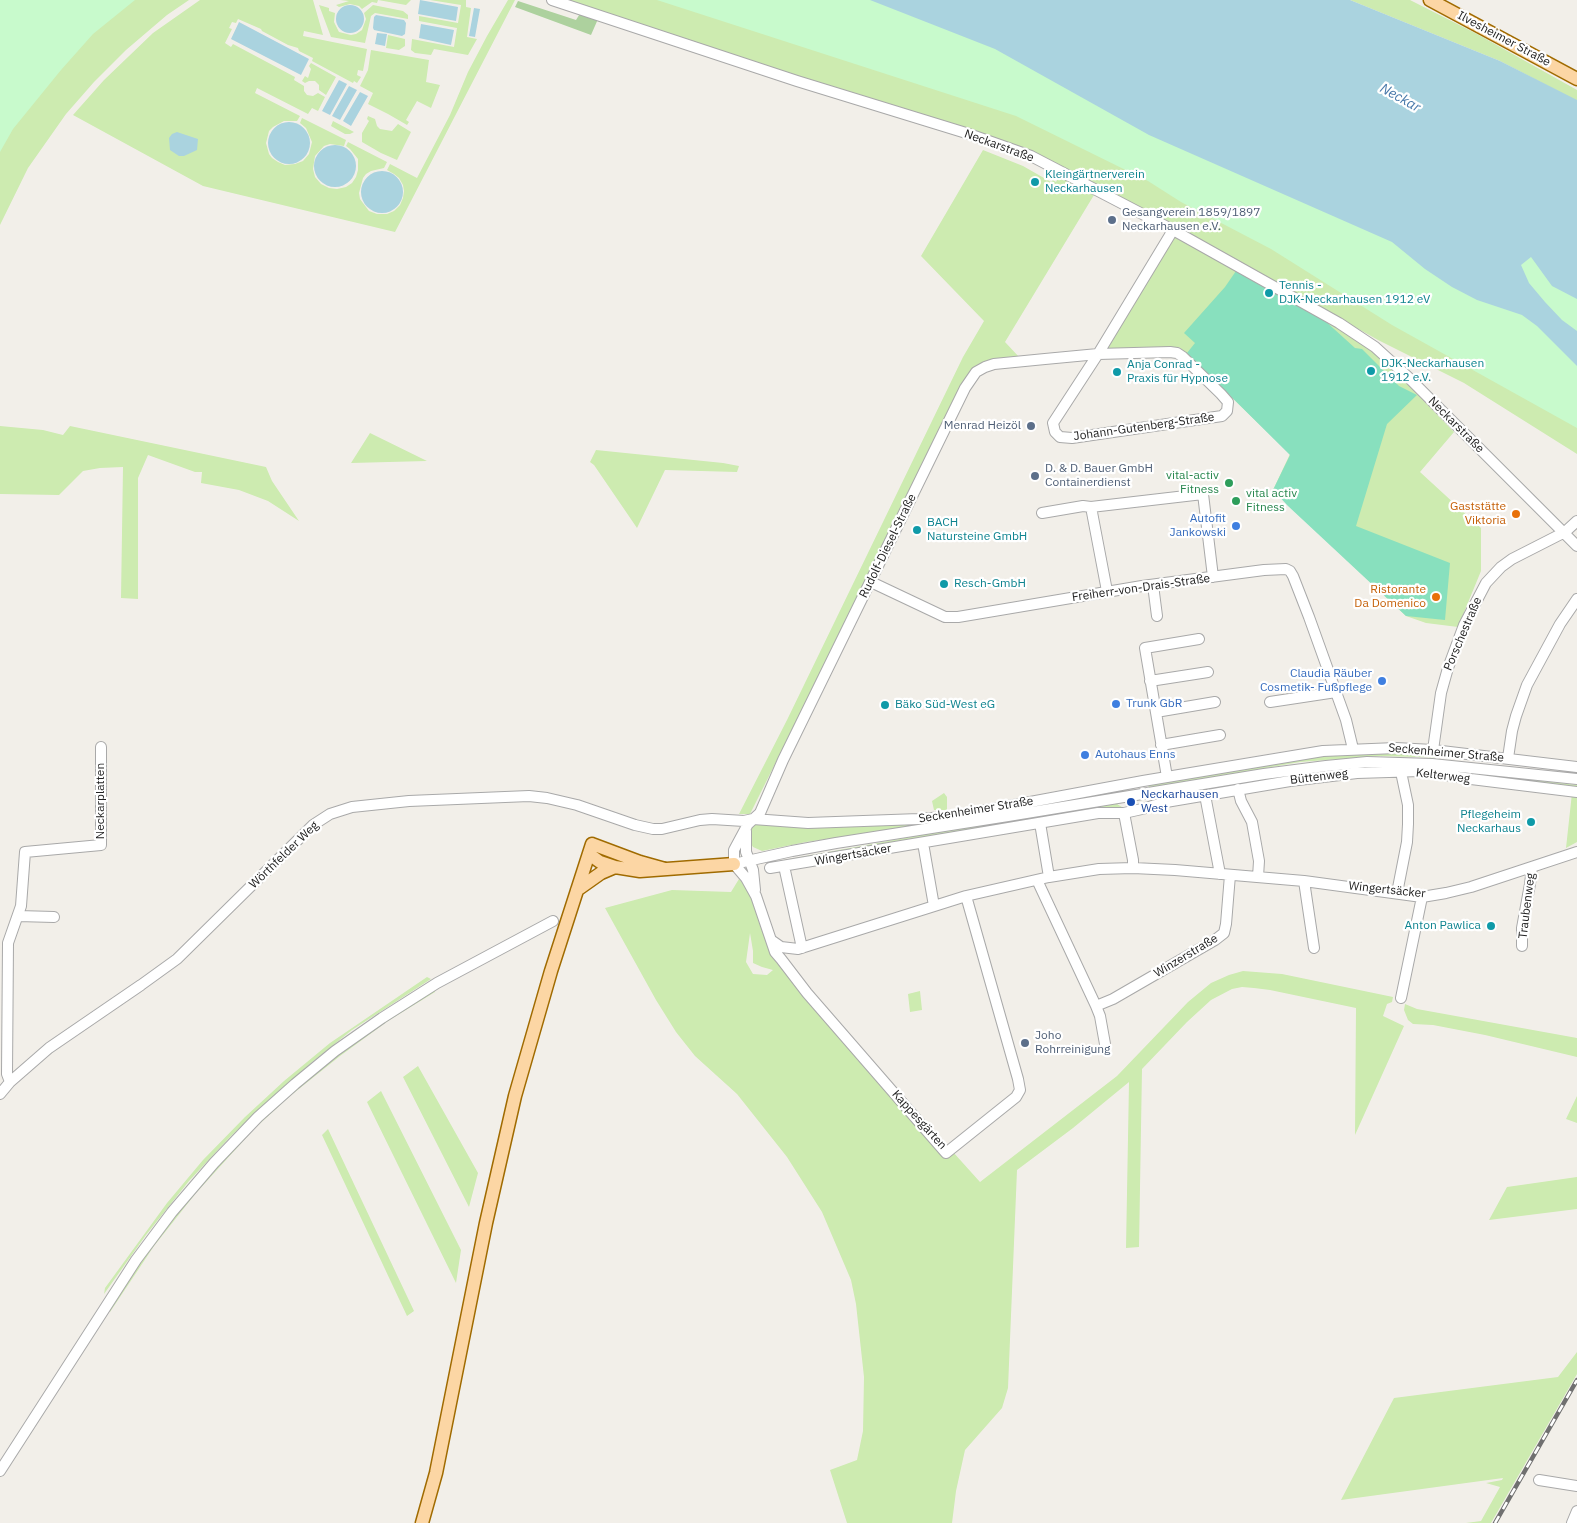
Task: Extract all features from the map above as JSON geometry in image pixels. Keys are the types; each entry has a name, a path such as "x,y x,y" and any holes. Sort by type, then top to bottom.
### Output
{"main road":[{"name":"Ilvesheimer Straße","path":"1430,0 1577,79"},
{"path":"591,849 600,862 615,867 640,871 734,864"},
{"path":"591,849 664,868"},
{"path":"422,1523 436,1473 486,1223 515,1096 538,1013 591,849"},
{"path":"577,890 601,873 615,867"}],"street":[{"name":"Neckarstraße","path":"552,0 797,81 966,133 1031,156 1173,230 1340,323 1375,348 1408,377 1577,546"},
{"name":"Johann-Gutenberg-Straße","path":"1098,354 1177,353 1184,357 1228,402 1227,411 1222,416 1072,438 1060,437 1055,432 1054,423 1173,230"},
{"name":"Rudolf-Diesel-Straße","path":"734,864 734,850 748,824 760,812 783,760 965,388 976,372 994,364 1098,354"},
{"path":"1042,513 1083,506 1091,507 1203,494 1213,577"},
{"path":"1091,507 1107,592"},
{"name":"Porschestraße","path":"1433,750 1441,693 1448,668 1464,625 1486,582 1512,559 1565,532 1577,521"},
{"name":"Freiherr-von-Drais-Straße","path":"871,582 945,617 958,617 1152,585 1264,570 1281,569 1290,571 1310,617 1346,720 1353,750"},
{"path":"1152,585 1158,616"},
{"path":"1508,758 1516,716 1527,684 1560,624 1577,599"},
{"path":"1167,777 1145,648 1199,639"},
{"path":"1150,681 1208,672"},
{"path":"1270,702 1336,692"},
{"path":"1156,712 1215,702"},
{"path":"1161,745 1220,735"},
{"name":"Neckarplatten","path":"10,1082 6,1074 8,951 10,937 21,906 24,852 101,845 101,747"},
{"name":"Seckenheimer Straße","path":"753,818 808,823 919,820 964,814 1323,751 1396,748 1433,750 1577,767"},
{"path":"734,864 836,843 1264,774 1326,766 1367,762 1416,763 1577,779"},
{"name":"Kelterweg","path":"1397,893 1407,842 1408,824 1408,805 1401,772 1420,771 1577,792"},
{"name":"Büttenweg","path":"1205,795 1290,780 1357,773 1401,772"},
{"path":"1238,789 1241,801 1252,822 1259,861 1258,877"},
{"path":"1205,795 1225,874"},
{"name":"Wingertsäcker","path":"770,868 1098,813 1124,813 1166,802 1205,795"},
{"name":"Wörthfelder Weg","path":"0,1094 10,1082 49,1048 177,958 313,825 330,814 352,807 409,801 529,796 548,798 577,805 635,825 653,829 662,829 700,820 744,821 753,818"},
{"path":"1124,813 1133,868"},
{"path":"1040,823 1049,877"},
{"path":"746,830 746,852 749,860"},
{"path":"923,843 934,906"},
{"name":"Wingertsäcker","path":"800,949 966,896 1049,877 1098,869 1133,868 1225,874 1304,881 1422,897 1471,887 1577,852"},
{"name":"Kappesgärten","path":"749,860 753,870 756,896"},
{"name":"Kappesgärten","path":"734,864 746,878 756,896 775,952 946,1153 1016,1097 1020,1090 966,896"},
{"path":"784,866 800,949 792,961 791,973"},
{"name":"Traubenweg","path":"1522,946 1522,928 1532,867"},
{"name":"Winzerstraße","path":"1096,1006 1113,999 1224,933 1226,924 1225,874"},
{"path":"1037,880 1096,1006 1100,1016 1105,1044"},
{"path":"1304,881 1314,948"},
{"path":"1401,998 1422,897"},
{"path":"18,916 54,917"},
{"path":"0,1471 136,1260 172,1212 214,1163 258,1117 335,1051 382,1018 437,983 553,920"},
{"path":"771,940 781,946 800,949"},
{"path":"1540,1480 1577,1486"},
{"path":"1572,1523 1577,1511"}],"green space":[{"path":"0,0 189,0 167,15 126,50 66,114 28,168 0,225"},
{"path":"0,0 135,0 93,34 61,70 13,129 0,152"},
{"path":"200,0 313,0 323,35 304,31 303,36 367,49 363,71 358,70 357,75 361,77 357,83 354,81 353,83 312,61 313,58 299,51 298,48 288,45 261,29 238,19 236,23 232,22 229,28 232,29 225,43 231,47 233,44 295,77 294,80 304,86 304,91 307,95 313,96 318,93 325,97 318,111 312,108 308,114 257,88 255,93 300,116 297,121 284,121 269,131 266,143 272,158 285,165 295,164 303,161 309,154 312,142 306,128 300,123 302,118 346,140 344,146 330,144 324,146 315,156 313,169 315,177 321,184 337,189 346,187 356,177 358,159 346,146 348,142 387,162 384,168 366,174 359,193 360,199 369,211 377,214 387,214 394,211 400,205 404,191 399,178 387,170 390,164 417,178 450,115 468,72 487,36 508,0 515,0 395,232 203,186 73,115 104,80 153,33"},
{"path":"340,0 378,0 377,3 372,2 362,9 359,6 350,4 339,7 336,5 349,1"},
{"path":"378,0 411,0 406,5"},
{"path":"430,0 466,0 466,7 471,8 467,37 477,39 468,55 434,49 431,55 415,53 411,50 412,39 454,47 457,28 419,21 419,16 458,23 461,5"},
{"path":"562,0 870,0 1577,366 1577,454 1464,383 1378,340 1300,296 1033,153"},
{"path":"657,0 1138,0 1577,174 1577,428 1392,325 1271,249 1181,202 1148,181 1016,116"},
{"path":"1350,0 1410,0 1477,34 1577,90 1577,101 1500,61"},
{"path":"518,1 576,20 581,12 598,19 591,35 515,7"},
{"path":"319,5 329,8 329,11 335,13 334,22 339,32 351,35 362,30 366,19 364,13 373,5 403,11 408,15 408,19 375,13 371,16 365,43 331,37"},
{"path":"388,35 405,39 405,46 399,50 386,48"},
{"path":"371,50 429,60 426,82 440,85 431,108 417,101 406,120 409,122 407,125 368,104 373,93 360,86 368,70"},
{"path":"311,63 336,77 326,95 319,90 319,85 315,81 305,83 302,81 305,76 308,78"},
{"path":"368,116 375,119 380,129 392,131 398,124 411,132 397,160 362,142 362,133 369,121 367,119"},
{"path":"333,121 354,132 345,134 331,126"},
{"path":"983,150 1023,166 1051,182 1053,180 1056,182 1059,176 1094,195 1005,342 1020,358 976,369 904,506 750,814 739,814 787,720 963,357 984,321 921,256"},
{"path":"1170,234 1370,346 1454,432 1420,472 1481,528 1481,571 1458,627 1426,623 1406,616 1273,490 1290,454 1179,347 1114,352 1109,349 1108,345"},
{"path":"1236,271 1323,319 1355,348 1362,349 1399,386 1417,395 1387,424 1356,526 1450,563 1445,620 1406,616 1288,506 1273,490 1290,455 1187,353 1195,343 1184,333 1225,287"},
{"path":"0,426 43,430 63,435 70,426 266,467 272,481 299,521 268,501 239,490 201,483 202,472 195,472 148,455 138,478 138,599 121,598 123,467 83,471 59,495 0,494"},
{"path":"370,433 427,461 351,463"},
{"path":"596,450 739,466 737,472 665,470 637,528 594,465 590,462"},
{"path":"1359,753 1436,753 1577,769 1577,772 1458,758 1379,756 1300,762 1148,787 1150,785 1316,757"},
{"path":"1449,770 1577,785 1577,790 1450,774"},
{"path":"1099,791 1092,797 951,821 806,842 762,851 753,847 749,837 752,823 871,824"},
{"path":"944,793 947,797 947,810 934,810 932,801"},
{"path":"1572,793 1577,794 1577,842 1566,848"},
{"path":"1117,804 1122,807 784,864 784,860 1004,820"},
{"path":"739,879 751,893 762,931 773,953 946,1158 953,1152 980,1182 1117,1076 1188,1002 1211,983 1229,975 1243,971 1282,974 1393,997 1392,1002 1387,1004 1383,1016 1404,1026 1355,1135 1356,1008 1270,990 1242,987 1232,989 1211,1000 1142,1069 1139,1247 1126,1248 1129,1082 1073,1128 1017,1170 1008,1388 1002,1408 965,1450 956,1491 952,1523 847,1523 830,1470 857,1460 863,1431 864,1377 856,1304 851,1280 822,1212 787,1157 737,1094 695,1056 676,1032 605,908 672,890 731,892","holes":["750,933 753,963 773,970 767,975 753,974 746,962"]},
{"path":"427,977 431,979 352,1030 311,1063 230,1137 189,1181 146,1235 104,1294 105,1288 167,1203 203,1160 245,1117 284,1081 330,1043"},
{"path":"435,989 435,992 388,1021 340,1056 290,1096 255,1128 196,1193 154,1246 110,1312 109,1308 150,1247 198,1186 247,1133 335,1055 382,1022"},
{"path":"920,991 922,1010 910,1012 908,994"},
{"path":"1405,1004 1417,1009 1577,1038 1577,1057 1485,1035 1433,1025 1413,1024 1408,1020 1404,1010"},
{"path":"418,1066 478,1173 469,1207 403,1077"},
{"path":"381,1091 461,1250 456,1283 367,1102"},
{"path":"1577,1096 1577,1123 1566,1119"},
{"path":"328,1129 414,1311 407,1316 322,1135"},
{"path":"1577,1177 1577,1209 1489,1220 1507,1187"},
{"path":"1577,1352 1577,1374 1491,1523 1466,1523 1481,1521 1500,1487 1486,1483 1502,1480 1503,1478 1341,1500 1394,1398 1558,1377"}],"water":[{"path":"420,0 458,7 456,21 418,14"},
{"name":"Neckar","path":"870,0 1350,0 1500,61 1577,100 1577,299 1552,286 1531,257 1521,265 1529,283 1545,302 1562,320 1577,331 1577,366 1537,326 1522,315 1477,300 1452,287 1425,269 1392,242 1149,135 995,49"},
{"path":"350,5 360,9 364,19 360,29 350,33 340,29 336,19 340,9"},
{"path":"474,8 480,9 475,37 469,36"},
{"path":"376,15 404,20 406,23 405,34 402,36 374,30 374,17"},
{"path":"239,22 309,59 301,75 231,39"},
{"path":"421,24 454,30 451,45 419,38"},
{"path":"377,33 387,34 385,46 375,44"},
{"path":"339,80 347,84 330,115 322,111"},
{"path":"349,86 357,90 340,120 332,116"},
{"path":"360,92 368,96 351,126 343,121"},
{"path":"289,122 304,128 310,143 304,158 289,164 274,158 268,143 274,128"},
{"path":"177,132 198,139 197,150 184,156 179,156 170,150 169,138"},
{"path":"331,145 339,145 350,151 356,166 350,181 339,187 331,187 320,181 314,170 314,162 320,151"},
{"path":"378,171 386,171 397,177 403,192 397,207 386,213 378,213 367,207 361,196 361,188 367,177"}],"railway":[{"path":"1495,1523 1577,1380"}],"place":[{"name":"Kleingärtnerverein Neckarhausen","path":"1035,182"},
{"name":"Gesangverein 1859/1897 Neckarhausen e.V.","path":"1112,220"},
{"name":"Tennis - DJK-Neckarhausen 1912 eV","path":"1269,293"},
{"name":"DJK-Neckarhausen 1912 e.V.","path":"1371,371"},
{"name":"Anja Conrad - Praxis für Hypnose","path":"1117,372"},
{"name":"Menrad Heizöl","path":"1031,426"},
{"name":"D. & D. Bauer GmbH Containerdienst","path":"1035,476"},
{"name":"vital-activ Fitness","path":"1229,483"},
{"name":"vital activ Fitness","path":"1236,501"},
{"name":"Gaststätte Viktoria","path":"1516,514"},
{"name":"Autofit Jankowski","path":"1236,526"},
{"name":"BACH Natursteine GmbH","path":"917,530"},
{"name":"Resch-GmbH","path":"944,584"},
{"name":"Ristorante Da Domenico","path":"1436,597"},
{"name":"Claudia Räuber Cosmetik- Fußpflege","path":"1382,681"},
{"name":"Trunk GbR","path":"1116,704"},
{"name":"Bäko Süd-West eG","path":"885,705"},
{"name":"Autohaus Enns","path":"1085,755"},
{"name":"Neckarhausen West","path":"1131,802"},
{"name":"Pflegeheim Neckarhaus","path":"1531,822"},
{"name":"Anton Pawlica","path":"1491,926"},
{"name":"Joho Rohrreinigung","path":"1025,1043"}]}
